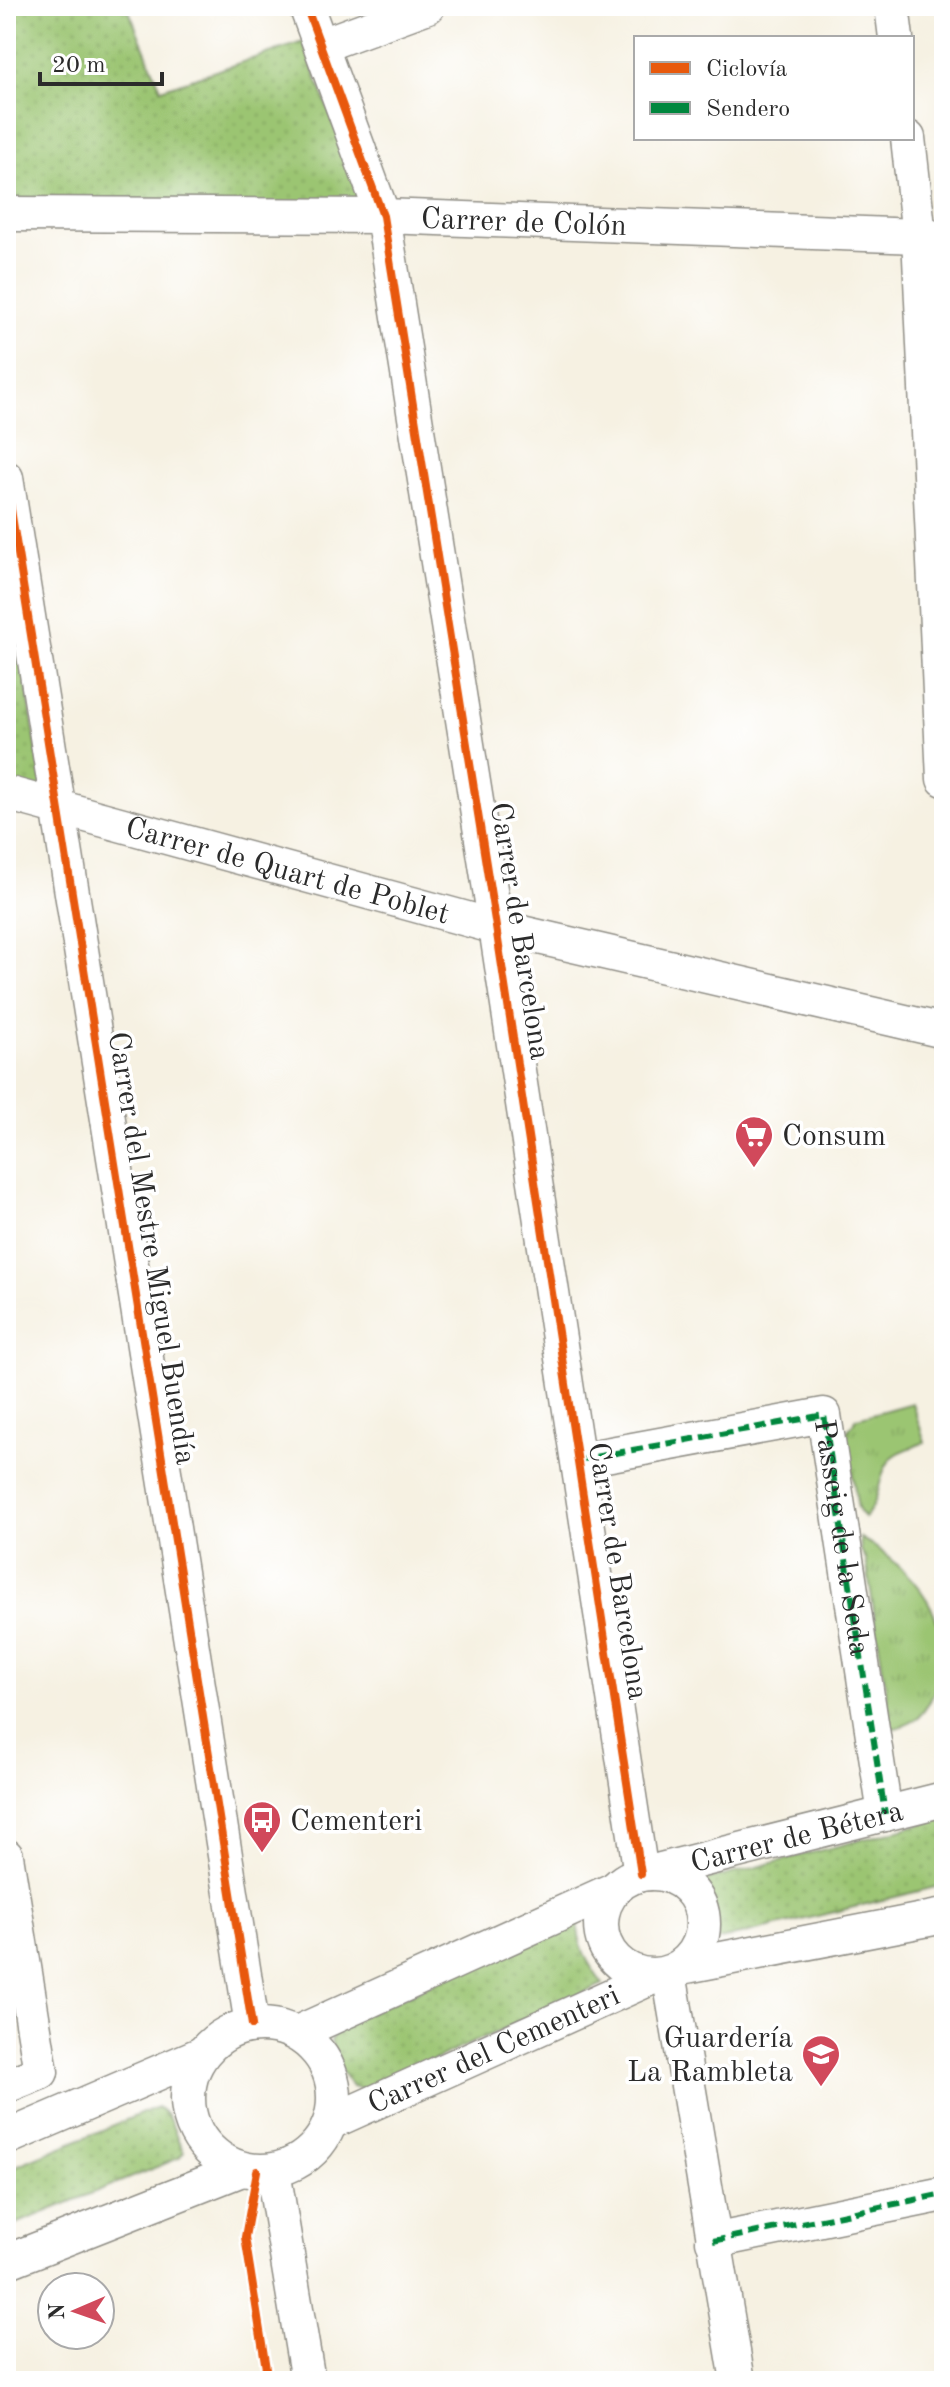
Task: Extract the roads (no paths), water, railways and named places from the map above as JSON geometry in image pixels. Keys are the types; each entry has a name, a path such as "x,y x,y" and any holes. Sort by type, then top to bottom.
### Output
{"street":[{"name":"Carrer de Barcelona","path":"306,6 383,216 578,1460 634,1879"},
{"path":"322,45 428,6"},
{"path":"892,6 896,36"},
{"path":"908,140 932,236 944,779"},
{"name":"Carrer de Colón","path":"6,214 383,216 932,236"},
{"name":"Carrer del Mestre Miguel Buendía","path":"6,478 252,2025"},
{"name":"Carrer de Quart de Poblet","path":"6,793 496,927 944,1031"},
{"name":"Passeig de la Seda","path":"578,1460 824,1415 885,1814"},
{"name":"Carrer de Bétera","path":"634,1879 944,1799"},
{"path":"6,1856 41,2072 6,2086"},
{"path":"297,2033 634,1879 677,1880 689,1889 697,1901 703,1930 699,1945 691,1957 668,1972"},
{"path":"634,1879 604,1905 601,1922 603,1939 610,1955 623,1967 638,1974 668,1972 944,1916"},
{"path":"668,1972 738,2381"},
{"name":"Carrer del Cementeri","path":"331,2122 668,1972"},
{"path":"6,2262 258,2170 291,2165 309,2154 322,2140 331,2122 335,2102 333,2081 326,2062 313,2045 281,2026 252,2025 219,2037 202,2054 191,2075 188,2099 192,2122 203,2143 221,2160 258,2170"},
{"path":"6,2138 202,2054"},
{"path":"258,2170 308,2381"},
{"path":"713,2241 944,2194"}],"place":[{"name":"Consum","path":"754,1169"},
{"name":"Cementeri","path":"262,1854"},
{"name":"Guardería La Rambleta","path":"821,2088"}]}
